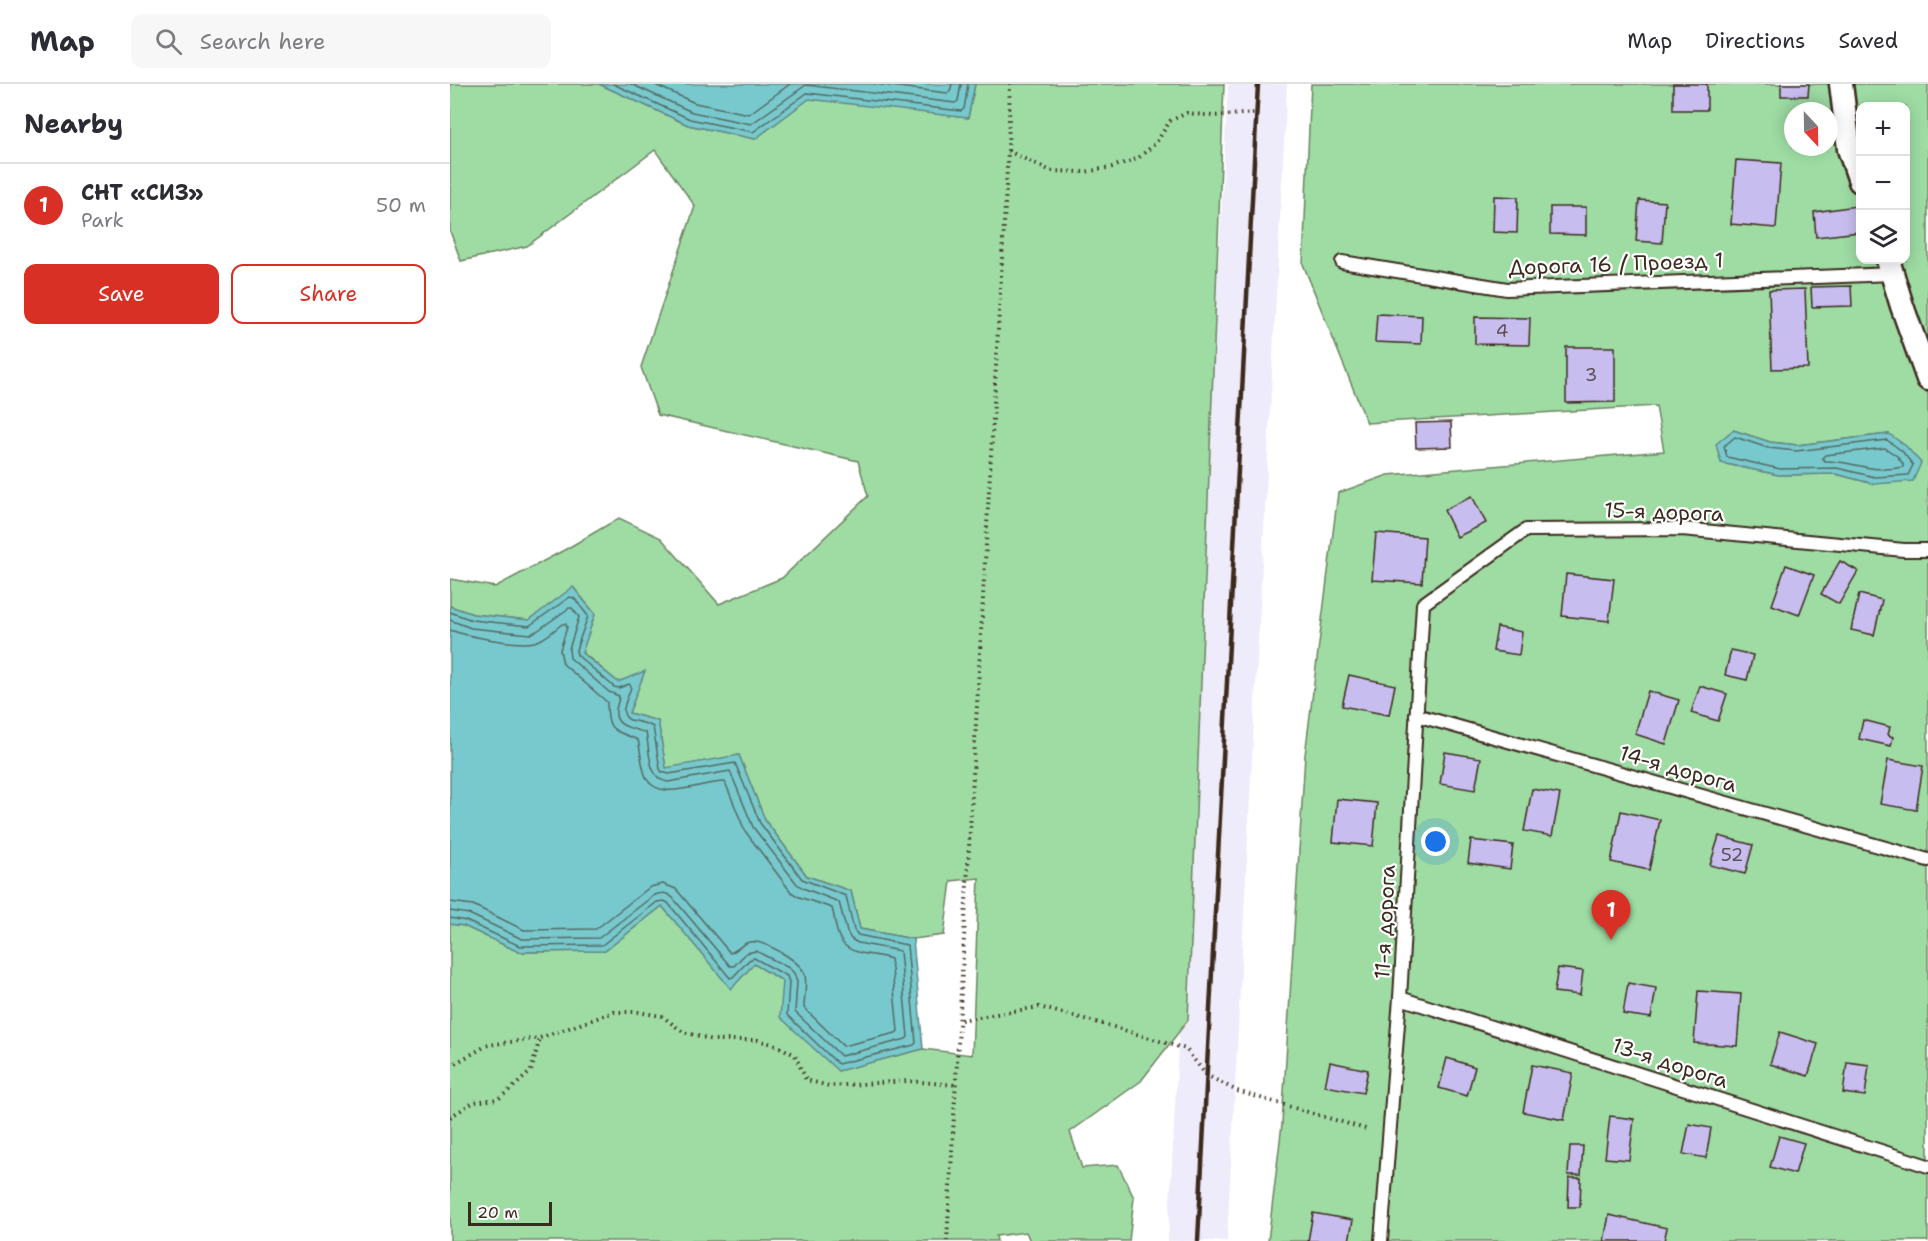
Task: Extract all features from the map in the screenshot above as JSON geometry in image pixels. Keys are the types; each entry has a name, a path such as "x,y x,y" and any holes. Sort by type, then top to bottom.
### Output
{"street":[{"path":"1841,84 1849,149 1856,169"},
{"path":"1891,267 1928,379"}],"lane":[{"name":"Дорога 16 / Проезд 1","path":"1342,262 1507,289 1891,267"},
{"name":"15-я дорога","path":"1423,604 1526,530 1682,529 1904,550 1928,550"},
{"name":"11-я дорога","path":"1381,1241 1400,998 1423,604"},
{"name":"14-я дорога","path":"1416,715 1928,860"},
{"name":"13-я дорога","path":"1400,998 1928,1166"}],"path":[{"path":"947,1241 961,1020 1010,84"},
{"path":"1008,151 1052,171 1085,172 1137,159 1156,143 1170,121 1187,113 1213,116 1256,114"},
{"path":"961,1020 1039,1007 1107,1025 1186,1049 1206,1075 1237,1090 1389,1136"},
{"path":"450,1066 488,1045 540,1038 614,1012 638,1012 662,1016 683,1032 713,1040 758,1040 776,1045 795,1055 806,1080 830,1086 908,1081 957,1085"},
{"path":"450,1117 474,1102 498,1099 517,1084 531,1071 540,1038"}],"shaded area":[{"path":"1228,84 1287,84 1227,1241 1168,1241"}],"green space":[{"path":"450,84 599,84 688,125 755,139 809,98 968,118 975,84 1224,84 1188,1020 1141,1081 1070,1132 1082,1168 1118,1165 1134,1198 1129,1241 1030,1241 1026,1232 996,1236 997,1241 450,1241 450,924 464,926 519,952 605,951 662,906 731,988 754,964 783,981 838,1071 923,1049 972,1055 979,878 951,881 944,935 913,939 860,929 851,891 807,876 765,820 739,755 666,769 658,721 629,713 644,672 618,682 582,652 595,614 574,588 529,620 473,614 450,606 450,579 495,587 619,518 661,538 719,604 782,578 868,496 858,461 658,415 641,367 695,206 655,150 527,246 461,261 450,231"},
{"path":"1311,84 1928,84 1928,1241 1268,1241 1282,1124 1305,755 1338,493 1388,475 1664,451 1656,406 1367,423 1303,264","holes":["1733,430 1770,442 1797,445 1889,434 1874,484 1836,474 1779,475 1722,463 1717,444"]}],"water":[{"path":"599,84 975,84 968,118 809,99 755,139 688,125"},
{"path":"1733,430 1770,442 1797,445 1889,434 1906,446 1921,463 1913,481 1874,484 1836,474 1779,475 1721,463 1716,444"},
{"path":"573,587 595,614 582,653 618,682 645,671 629,713 658,721 666,768 739,755 765,820 807,876 851,891 860,929 913,939 923,1049 838,1071 780,1017 783,981 754,964 731,989 662,906 605,951 519,952 464,926 450,924 450,606 473,614 529,620"}],"building":[{"path":"1673,84 1707,84 1707,110 1673,110"},
{"path":"1781,84 1809,84 1808,96 1781,96"},
{"path":"1736,160 1781,163 1776,228 1731,224"},
{"path":"1494,196 1518,197 1517,233 1493,232"},
{"path":"1639,200 1665,202 1662,243 1636,241"},
{"path":"1856,206 1856,232 1816,237 1814,212"},
{"path":"1550,207 1586,207 1586,235 1550,234"},
{"path":"1851,286 1852,306 1812,307 1811,287"},
{"path":"1805,289 1808,368 1772,369 1769,290"},
{"path":"1377,314 1422,316 1421,344 1375,342"},
{"path":"1475,317 1530,318 1529,345 1475,344"},
{"path":"1566,347 1615,347 1615,402 1566,403"},
{"path":"1451,422 1452,447 1416,448 1415,423"},
{"path":"1472,496 1486,523 1457,537 1444,510"},
{"path":"1376,533 1425,537 1422,583 1372,580"},
{"path":"1840,561 1858,571 1839,604 1821,594"},
{"path":"1786,565 1814,575 1799,615 1772,605"},
{"path":"1566,574 1614,579 1609,621 1562,616"},
{"path":"1859,594 1882,600 1874,635 1851,630"},
{"path":"1497,627 1522,632 1519,655 1493,651"},
{"path":"1731,650 1753,655 1747,680 1725,675"},
{"path":"1349,675 1395,685 1389,715 1342,706"},
{"path":"1700,686 1727,694 1718,721 1691,713"},
{"path":"1648,691 1679,700 1666,744 1635,734"},
{"path":"1863,720 1890,727 1888,735 1893,737 1891,746 1859,739"},
{"path":"1445,752 1481,758 1475,790 1440,784"},
{"path":"1888,760 1923,766 1916,810 1880,804"},
{"path":"1532,789 1560,794 1552,836 1524,831"},
{"path":"1337,799 1377,803 1373,846 1333,842"},
{"path":"1621,811 1660,820 1649,870 1611,862"},
{"path":"1719,836 1753,845 1745,874 1710,865"},
{"path":"1471,840 1513,845 1510,869 1468,863"},
{"path":"1558,968 1583,971 1580,995 1554,992"},
{"path":"1628,983 1656,988 1651,1018 1623,1014"},
{"path":"1698,991 1741,994 1737,1046 1694,1043"},
{"path":"1780,1032 1818,1044 1808,1076 1770,1064"},
{"path":"1447,1058 1475,1067 1467,1096 1439,1088"},
{"path":"1330,1062 1368,1070 1363,1093 1325,1086"},
{"path":"1847,1062 1869,1065 1865,1096 1843,1093"},
{"path":"1532,1065 1573,1073 1564,1120 1523,1112"},
{"path":"1610,1116 1634,1119 1629,1160 1605,1158"},
{"path":"1689,1124 1711,1128 1706,1158 1683,1154"},
{"path":"1779,1136 1804,1143 1795,1174 1770,1167"},
{"path":"1570,1146 1583,1146 1581,1175 1568,1175"},
{"path":"1569,1178 1581,1178 1580,1207 1568,1207"},
{"path":"1313,1213 1353,1220 1349,1241 1308,1241"},
{"path":"1609,1215 1667,1228 1664,1241 1604,1241"}],"railway":[{"path":"1198,1241 1258,84"}],"place":[{"name":"СНТ «СИЗ»","path":"1611,940"}]}
